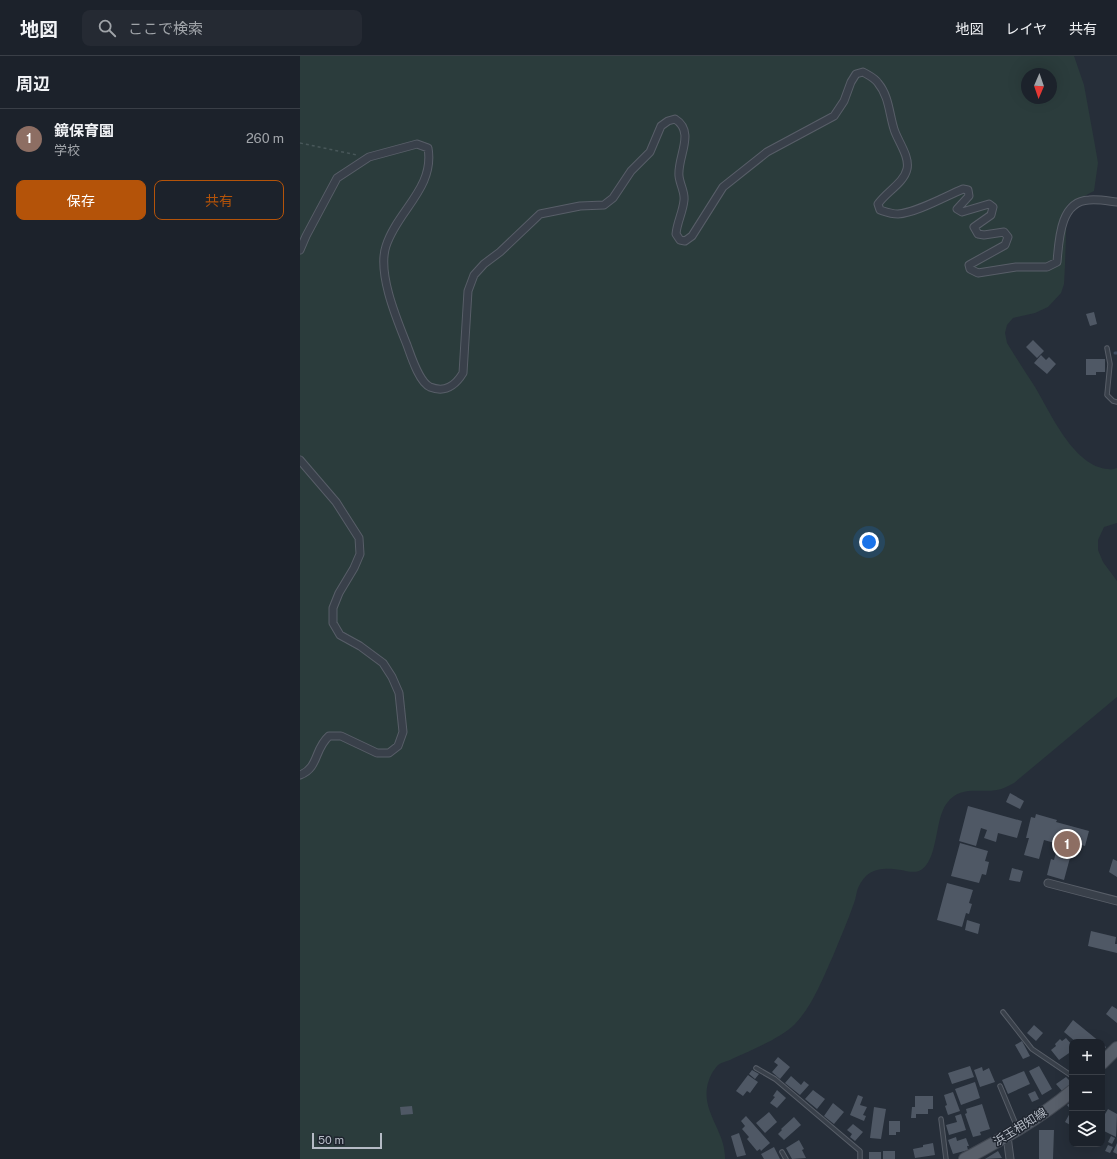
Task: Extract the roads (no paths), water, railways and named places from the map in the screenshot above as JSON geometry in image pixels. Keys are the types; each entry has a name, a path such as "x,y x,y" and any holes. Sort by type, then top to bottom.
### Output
{"main road":[{"path":"1105,1060 1117,1048"},
{"name":"浜玉相知線","path":"965,1159 1018,1130 1069,1093"}],"street":[{"path":"300,250 337,178 369,157 417,144 428,148 430,158 428,174 419,192 393,228 386,246 384,259 387,286 392,307 412,360 422,381 429,387 439,389 451,387 458,382 462,374 468,291 474,275 484,264 500,252 540,214 580,206 604,205 613,198 631,171 650,152 661,126 668,121 675,119 681,122 685,131 685,145 679,176 684,192 684,202 676,234 680,240 685,241 692,236 723,187 767,152 834,116 844,101 851,82 856,74 863,72 878,82 887,98 894,130 903,146 908,167 904,177 882,197 878,204 880,210 899,214 925,206 963,188 968,190 969,196 957,209 962,212 989,204 994,207 991,215 974,227 978,234 984,235 1004,232 1008,237 1005,245 969,265 970,269 978,273 1016,267 1047,267 1057,262 1059,241 1064,217 1077,203 1088,200 1117,202"},
{"path":"300,460 336,502 359,538 360,554 354,568 339,592 333,608 333,623 340,635 360,646 382,663 392,677 399,694 403,732 398,746 388,753 377,753 341,736 329,736 323,742 312,768 300,776"},
{"path":"1048,883 1117,901"},
{"path":"1007,1136 1010,1159"}],"lane":[{"path":"1107,348 1110,364 1108,395 1117,402"},
{"path":"1003,1012 1032,1049 1071,1075"},
{"path":"756,1068 774,1079 860,1151 860,1159"},
{"path":"1000,1086 1018,1130"},
{"path":"941,1119 946,1159"},
{"path":"782,1152 786,1159"}],"place":[{"name":"鏡保育園","path":"1067,844"}]}
